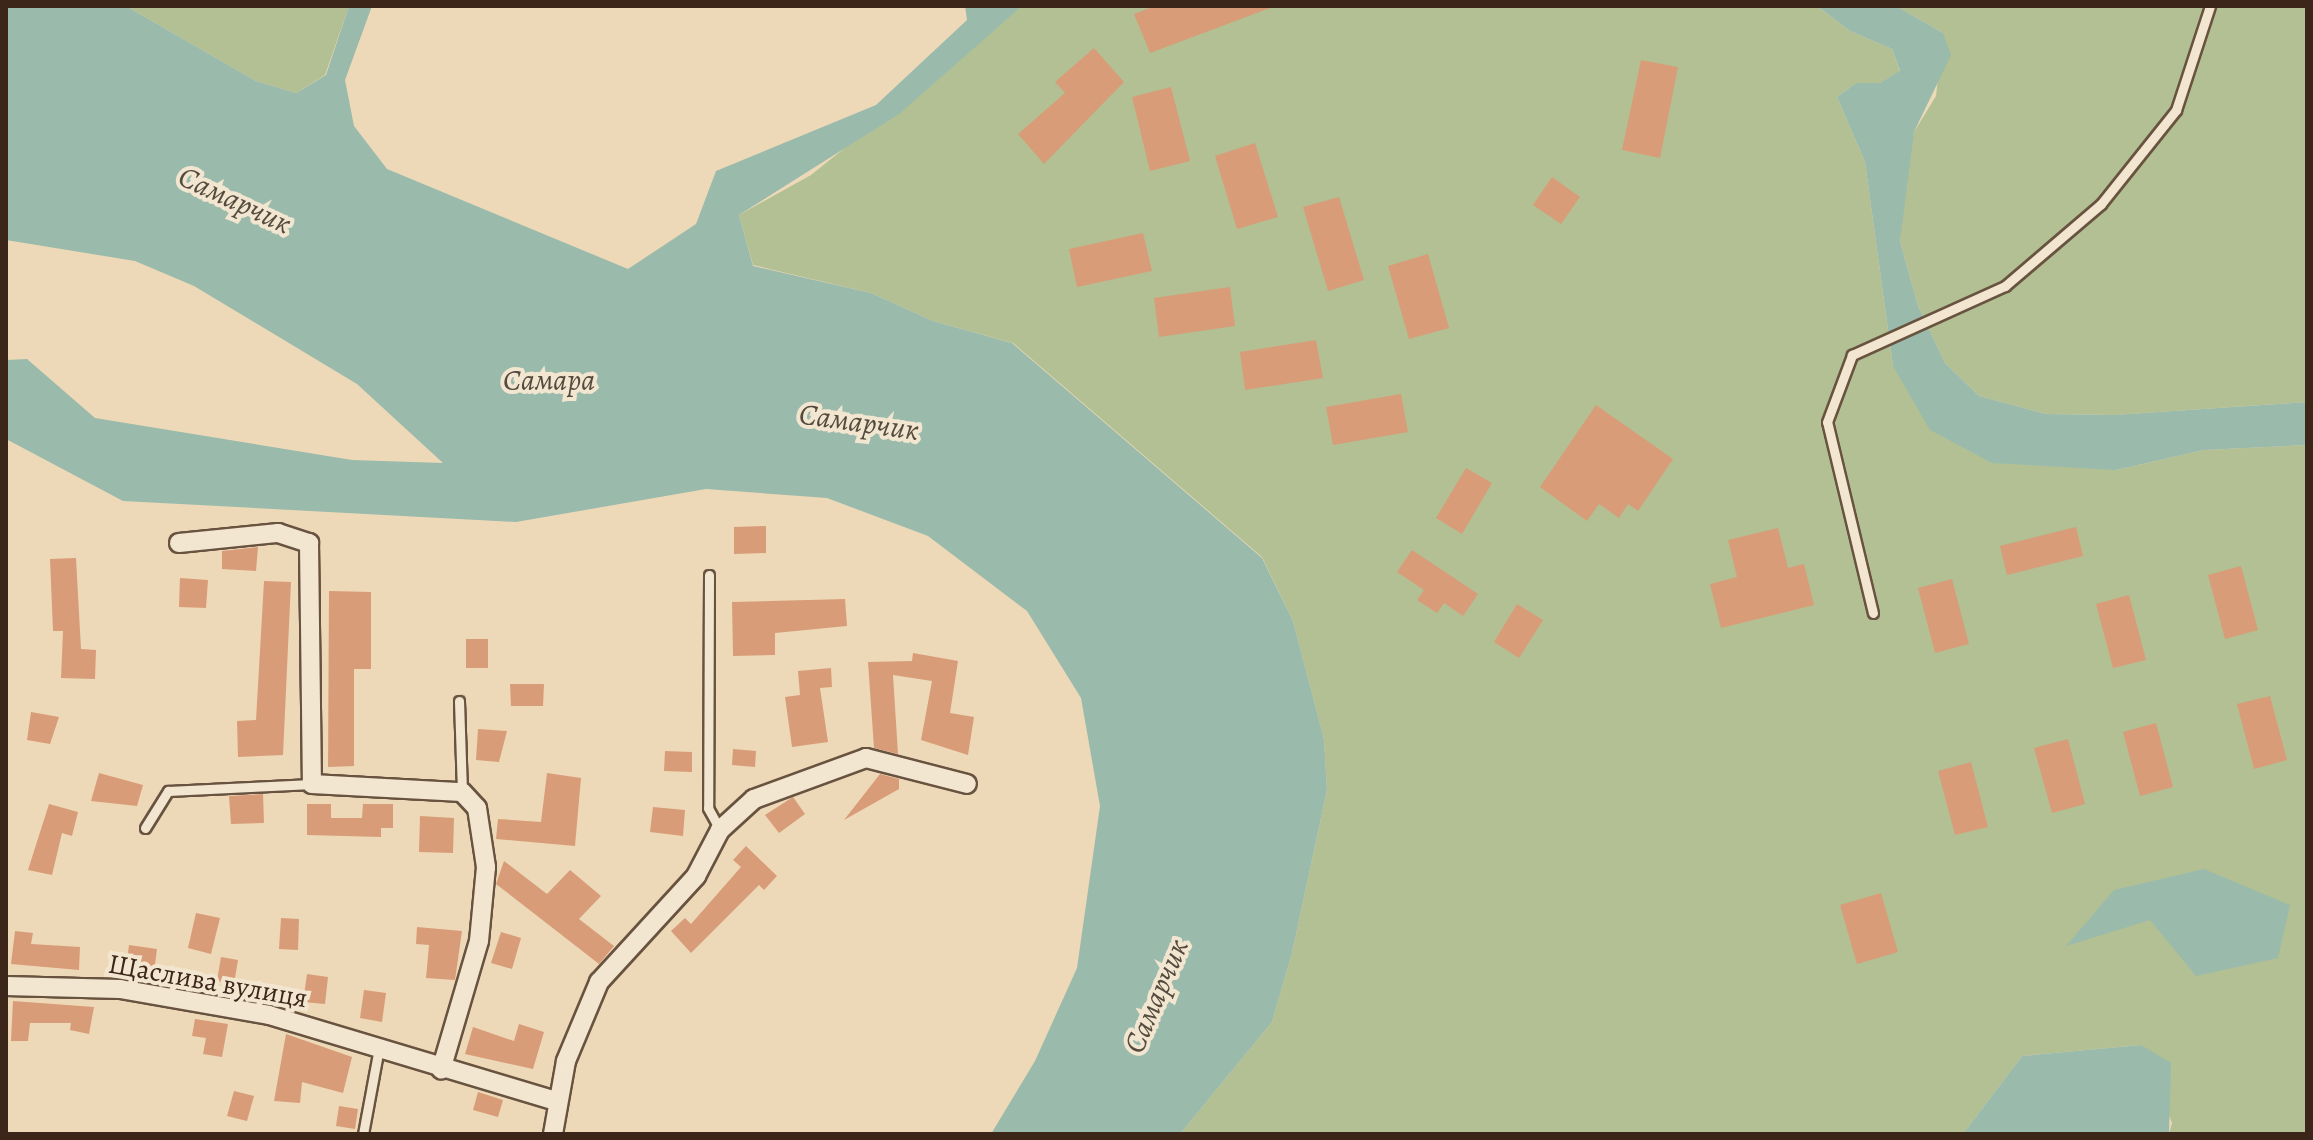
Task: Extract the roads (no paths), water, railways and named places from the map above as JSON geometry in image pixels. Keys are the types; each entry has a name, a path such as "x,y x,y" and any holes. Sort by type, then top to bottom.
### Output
{"street":[{"path":"179,543 278,533 309,543 312,784 462,792 477,808 486,867 479,941 441,1070"},
{"path":"553,1134 556,1101 599,982 696,876 720,830 754,799 866,758 967,784"},
{"name":"Щаслива вулиця","path":"6,986 120,989 269,1015 441,1070 556,1101"}],"lane":[{"path":"1873,613 1827,422 1852,355 2005,286 2101,204 2176,110 2210,6"},
{"path":"709,575 708,808 720,830"},
{"path":"459,701 462,792"},
{"path":"145,828 168,791 312,784"},
{"path":"363,1134 379,1048"}],"water":[{"name":"Самара","path":"6,6 126,6 256,81 296,93 326,75 349,6 372,6 345,80 354,126 387,169 628,269 696,224 716,171 876,105 967,20 965,6 1022,6 899,114 739,215 753,266 871,293 933,321 1012,343 1262,558 1293,621 1324,739 1327,790 1292,953 1272,1022 1180,1134 991,1134 1035,1061 1077,968 1100,806 1081,698 1027,611 928,536 827,498 706,489 516,522 123,501 6,439 6,360 27,359 95,418 352,460 443,463 357,384 194,286 135,261 6,240"},
{"path":"1817,6 1896,6 1943,33 1951,55 1914,132 1900,241 1918,306 1945,363 1979,396 2046,414 2115,415 2307,402 2307,445 2204,450 2116,470 1992,463 1930,430 1893,366 1865,162 1837,97 1856,83 1880,83 1900,71 1892,49 1850,31"},
{"path":"2204,869 2290,905 2278,958 2196,976 2150,920 2066,946 2114,890"},
{"path":"2141,1045 2171,1063 2169,1134 1963,1134 2022,1056"}],"water label":[{"name":"Самарчик","path":"235,200"},
{"name":"Самарчик","path":"859,422"},
{"name":"Самарчик","path":"1156,996"}]}
